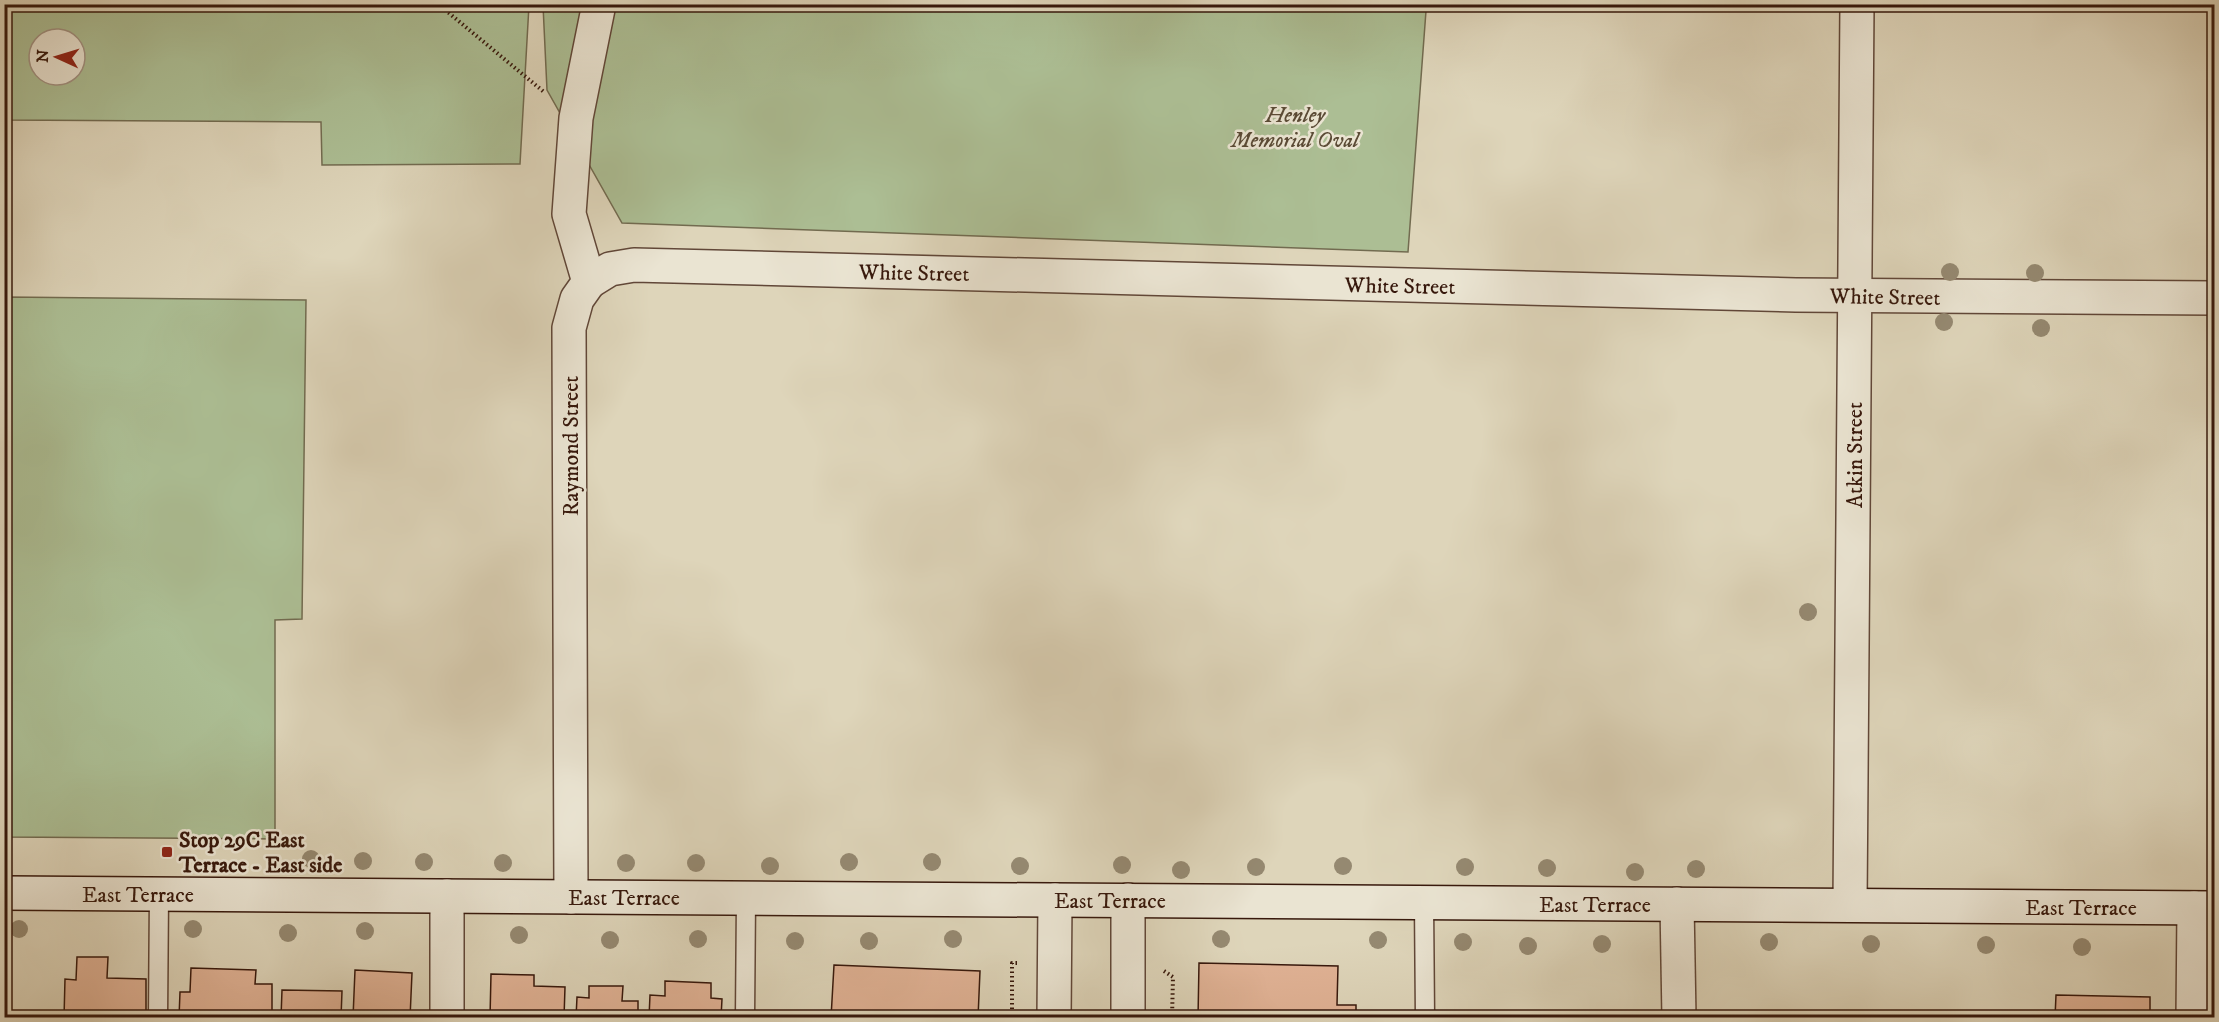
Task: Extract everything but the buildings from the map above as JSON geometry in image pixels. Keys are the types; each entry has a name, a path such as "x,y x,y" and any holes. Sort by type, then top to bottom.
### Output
{"street":[{"path":"589,282 569,214 576,118 599,4"},
{"name":"Atkin Street","path":"1850,905 1857,4"},
{"name":"White Street","path":"589,282 610,269 634,265 1855,296 2214,298"},
{"name":"Raymond Street","path":"572,897 569,328 577,299 589,282"},
{"name":"East Terrace","path":"4,893 2204,908"},
{"path":"447,896 447,1017"},
{"path":"1054,1017 1055,900"},
{"path":"1128,900 1128,1017"},
{"path":"1677,904 1678,1017"},
{"path":"2193,1017 2204,908"}],"lane":[{"path":"158,1017 159,894"},
{"path":"745,1017 746,898"},
{"path":"1424,903 1425,1017"}],"path":[{"path":"438,4 576,118"},
{"path":"1012,1017 1012,963 1022,963"},
{"path":"1156,965 1173,977 1173,1017"}],"green space":[{"path":"5,4 529,5 520,164 322,165 321,122 5,120"},
{"name":"Henley Memorial Oval","path":"543,5 1809,5 1809,8 1426,11 1408,252 622,223 547,90"},
{"path":"5,297 306,300 302,619 275,620 275,839 5,837"}],"place":[{"name":"Stop 29C East Terrace - East side","path":"167,852"}]}
